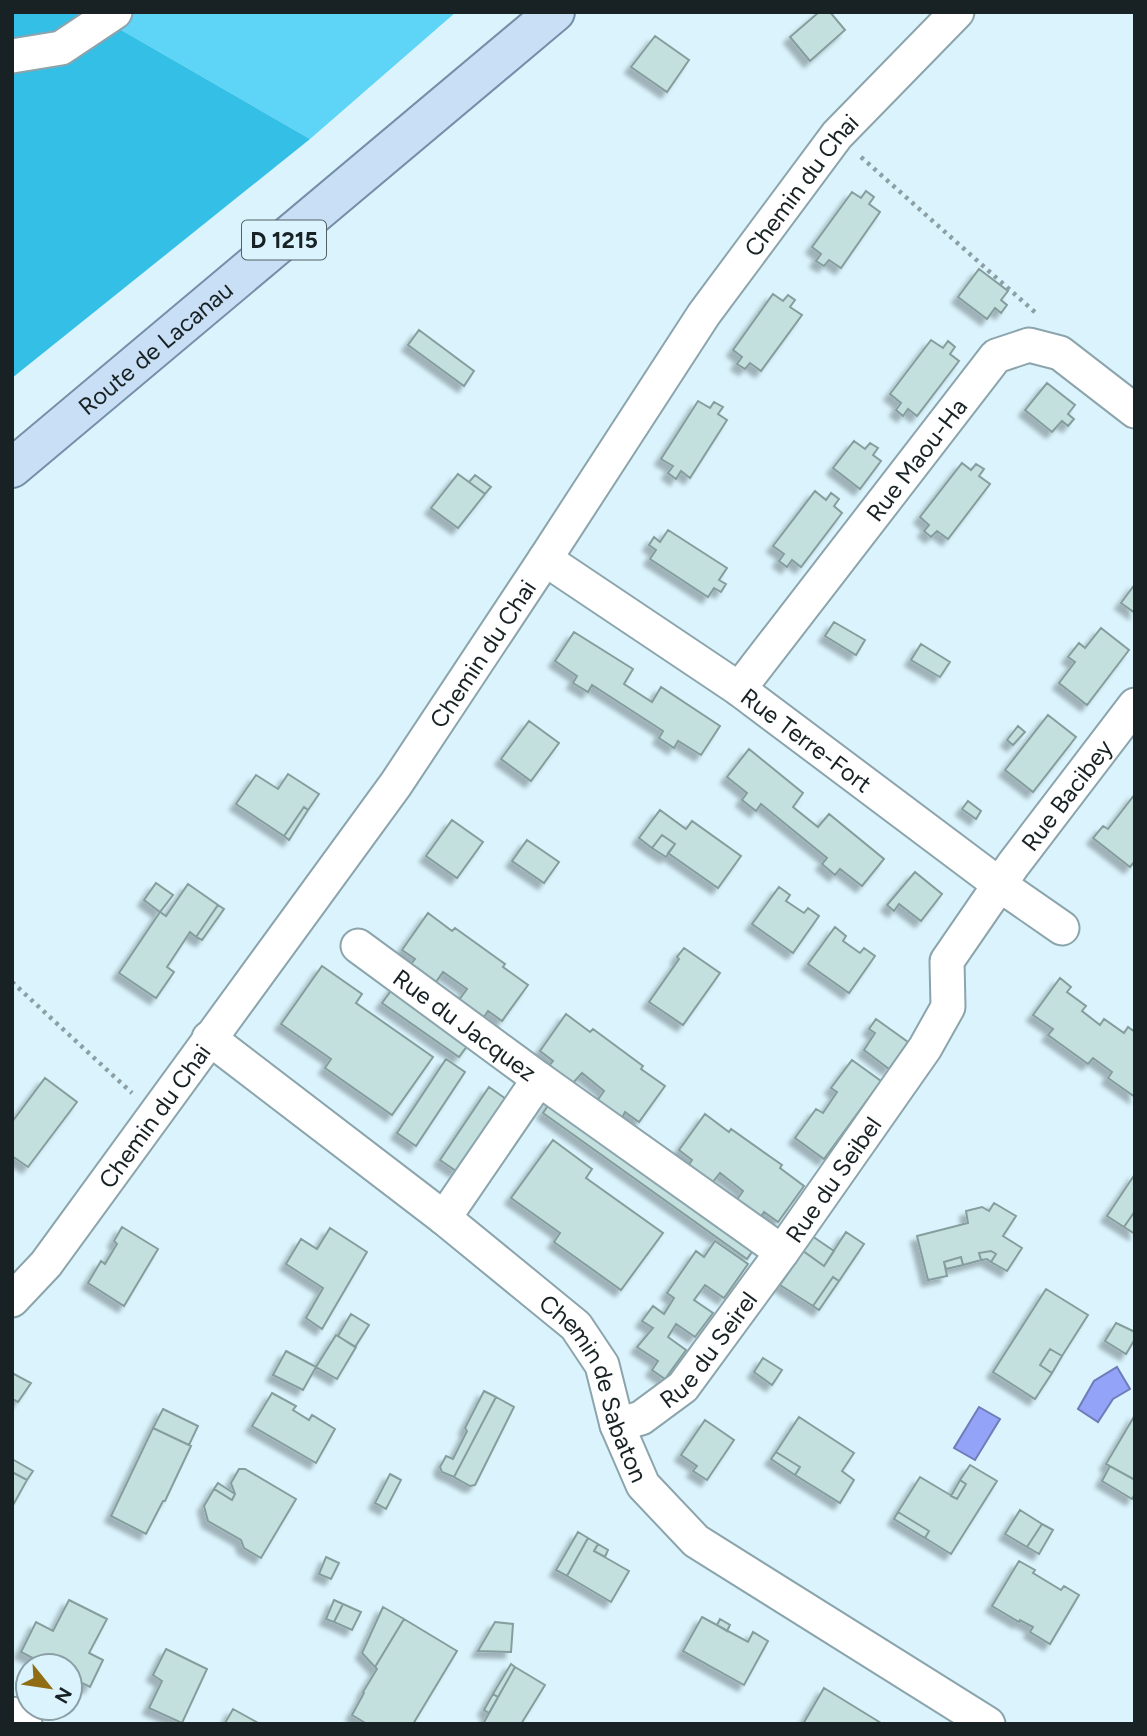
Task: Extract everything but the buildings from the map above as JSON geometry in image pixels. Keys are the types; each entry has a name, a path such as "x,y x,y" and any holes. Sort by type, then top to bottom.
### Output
{"main road":[{"name":"Route de Lacanau","path":"12,468 555,12"}],"street":[{"path":"12,56 61,48 116,12"},
{"name":"Chemin du Chai","path":"12,1300 46,1264 396,784 704,314 837,135 957,12"},
{"name":"Rue Maou-Ha","path":"739,690 996,356 1028,345 1060,353 1135,411"},
{"name":"Rue Terre-Fort","path":"545,559 739,690 1000,885 1062,928"},
{"name":"Rue Bacibey","path":"1000,885 1135,705"},
{"name":"Rue du Seibel","path":"539,1079 782,1252 925,1048 948,1007 947,961 1000,885"},
{"name":"Rue du Jacquez","path":"358,946 539,1079 444,1218"},
{"name":"Chemin de Sabaton","path":"209,1038 444,1218 576,1326 602,1365 617,1425 643,1485 696,1541 988,1724"},
{"name":"Rue du Seirel","path":"617,1425 641,1418 683,1387 782,1252"},
{"path":"12,1714 25,1724"}],"path":[{"path":"837,135 1036,312 1060,353"},
{"path":"12,982 155,1114"}],"shaded area":[{"path":"12,12 90,12 310,139 12,378"},
{"path":"90,12 456,12 310,139"},
{"path":"1117,1367 1130,1389 1113,1399 1098,1422 1078,1409 1094,1381"},
{"path":"979,1407 1000,1419 975,1460 954,1448"}]}
